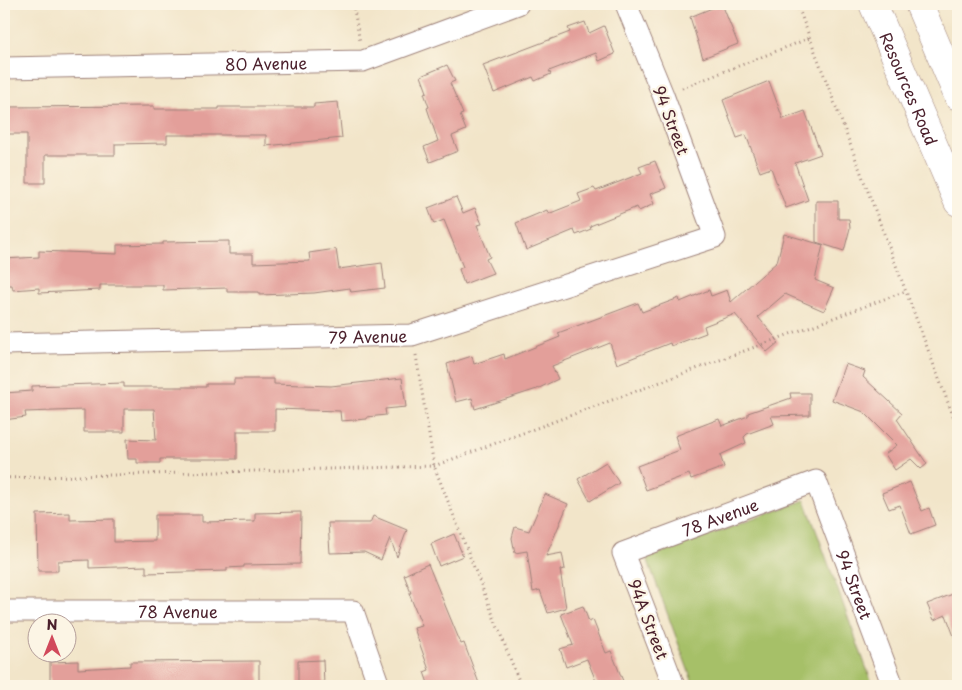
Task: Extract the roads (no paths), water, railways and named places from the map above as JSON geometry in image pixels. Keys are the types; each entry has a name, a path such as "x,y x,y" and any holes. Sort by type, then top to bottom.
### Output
{"main road":[{"name":"Resources Road","path":"873,4 958,202"},
{"path":"919,4 958,96"}],"street":[{"name":"80 Avenue","path":"4,68 363,61 518,4"},
{"name":"94 Street","path":"626,4 663,95 715,237"},
{"name":"79 Avenue","path":"4,344 412,335 715,237"},
{"name":"94 Street","path":"816,481 893,686"},
{"name":"78 Avenue","path":"623,553 816,481"},
{"name":"94A Street","path":"623,553 674,686"},
{"name":"78 Avenue","path":"4,611 353,611 379,686"}]}
